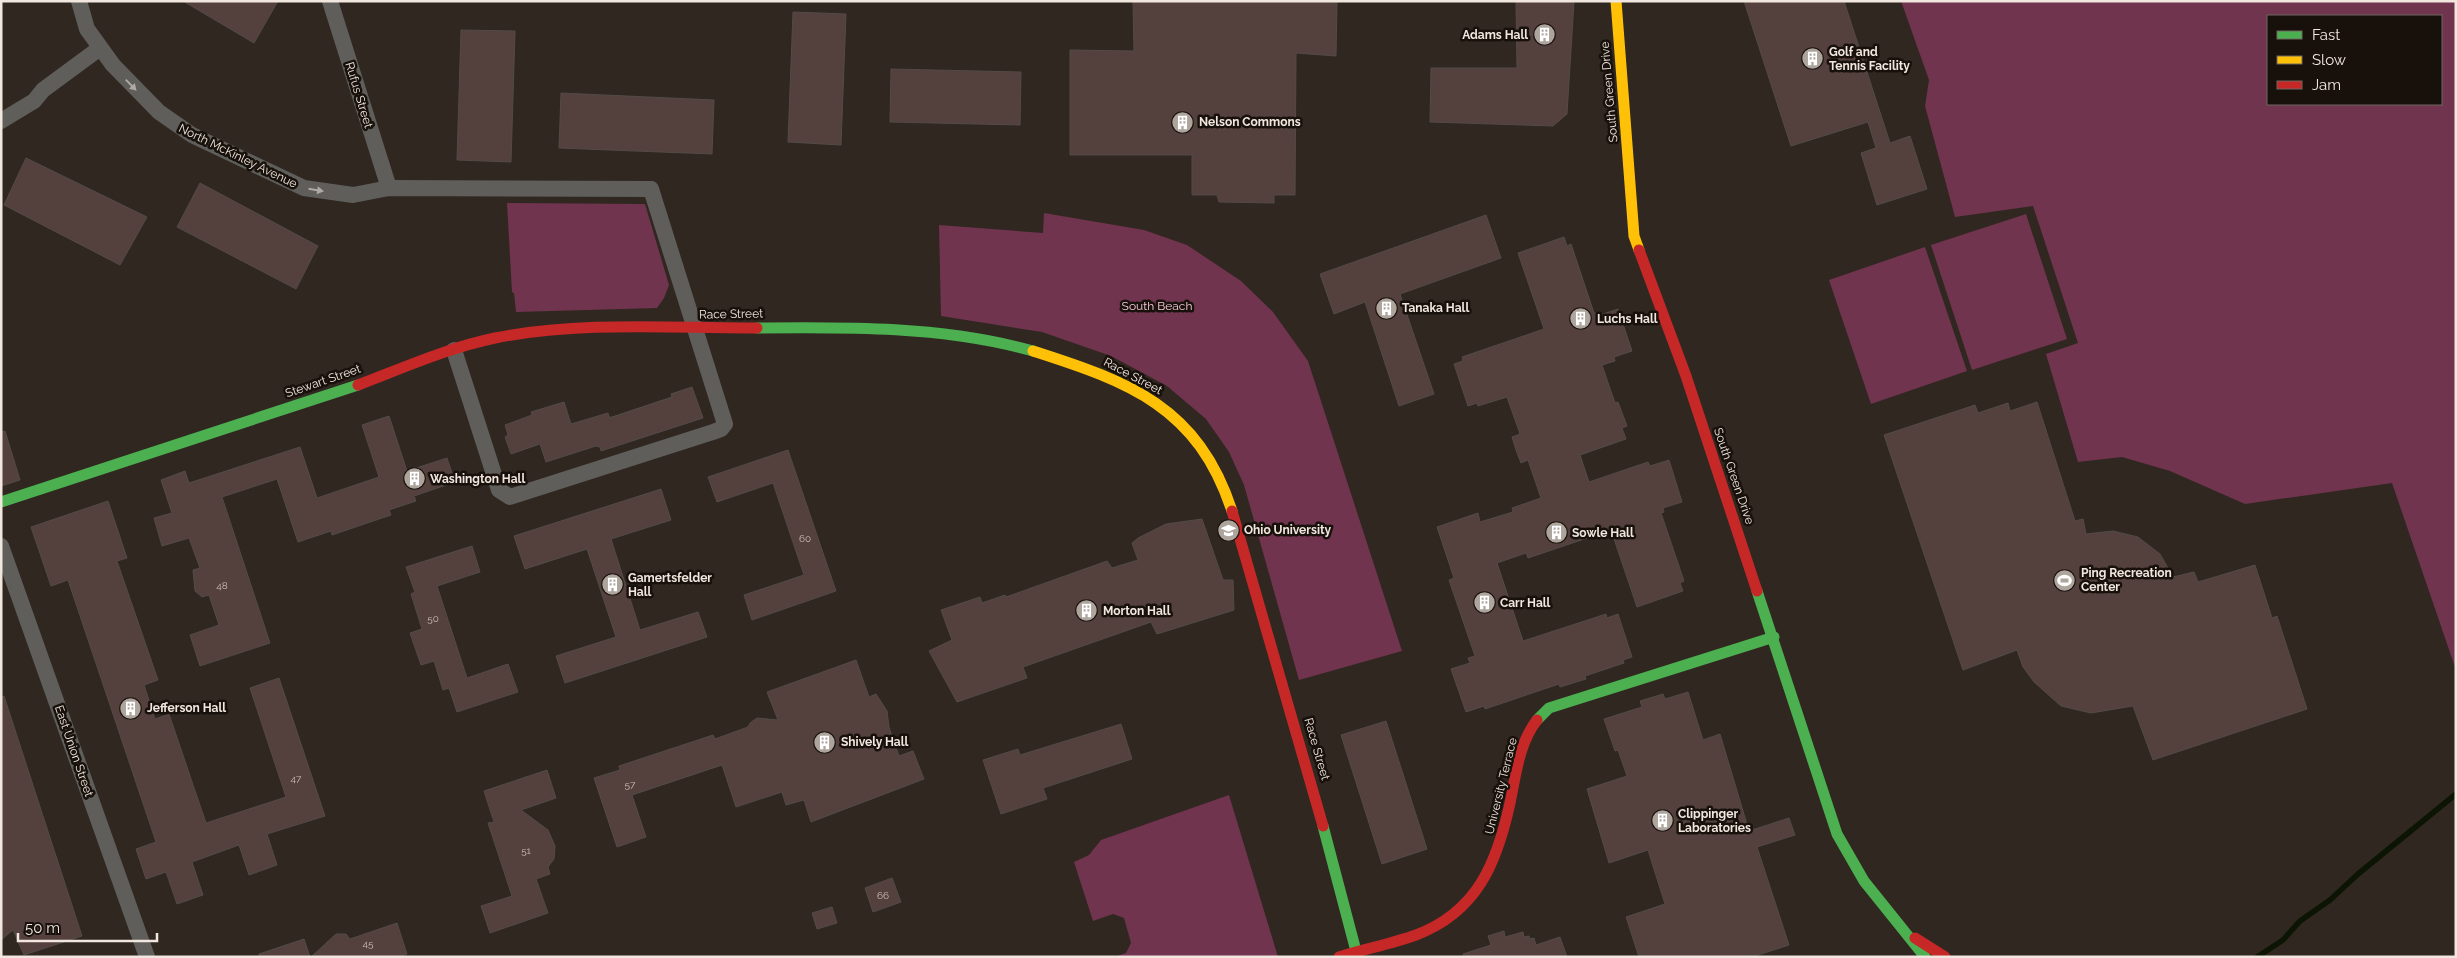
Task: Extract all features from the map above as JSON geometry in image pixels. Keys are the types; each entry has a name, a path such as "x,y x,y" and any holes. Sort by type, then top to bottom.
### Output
{"street":[{"name":"North McKinley Avenue","path":"79,1 83,21 100,48 129,83 170,122 214,147 294,185 313,190 353,195 389,188 651,189 695,328"},
{"name":"Rufus Street","path":"330,1 389,188"},
{"name":"South Green Drive","path":"1616,1 1634,236 1686,376 1838,834 1856,870 1890,916 1926,957"},
{"path":"1,121 34,100 44,90 100,48"},
{"name":"Race Street","path":"661,328 808,327 875,330 962,337 1018,346 1101,373 1150,399 1175,418 1203,447 1224,488 1306,762 1356,951"},
{"name":"Stewart Street","path":"1,502 340,391 454,350 494,338 516,335 661,328"},
{"path":"454,350 499,490 510,497 517,497 721,429 725,424 695,328"},
{"name":"East Union Street","path":"1,546 146,957"},
{"name":"University Terrace","path":"1338,957 1409,936 1439,924 1469,901 1486,878 1499,853 1523,744 1532,726 1549,708 1774,637"},
{"name":"South Green Drive","path":"1907,934 1945,957"}],"green space":[{"path":"1901,1 2456,1 2456,670 2392,483 2245,504 2170,471 2122,457 2078,462 2046,354 2078,343 2033,206 1955,217 1925,106 1929,80"},
{"path":"507,203 645,204 669,285 664,298 657,308 516,312 514,293 512,292"},
{"name":"South Beach","path":"1044,213 1144,230 1187,245 1241,281 1273,312 1308,361 1402,651 1299,680 1244,485 1229,452 1206,419 1167,386 1111,356 1042,332 941,316 939,225 1043,233"},
{"path":"2026,214 2067,339 1972,370 1931,245"},
{"path":"1925,247 1967,371 1871,404 1829,280"},
{"path":"1229,795 1278,957 1114,957 1126,953 1131,943 1124,918 1113,914 1093,921 1074,862 1089,855 1101,840"}],"building":[{"path":"183,1 278,1 254,43"},
{"name":"Nelson Commons","path":"1133,1 1337,1 1336,56 1296,53 1295,195 1274,195 1274,203 1219,202 1217,195 1192,195 1192,155 1070,155 1070,50 1134,51"},
{"name":"Adams Hall","path":"1516,1 1574,1 1567,114 1553,126 1430,122 1431,68 1517,68"},
{"name":"Golf and Tennis Facility","path":"1744,1 1844,1 1890,143 1910,136 1927,189 1877,205 1861,153 1876,148 1868,122 1791,146"},
{"path":"793,12 846,14 841,145 788,142"},
{"path":"461,30 515,31 511,162 457,160"},
{"path":"891,69 1021,72 1020,125 890,122"},
{"path":"561,93 714,100 712,154 559,148"},
{"path":"26,158 147,217 120,265 4,205"},
{"path":"200,183 318,246 296,289 177,227"},
{"name":"Tanaka Hall","path":"1486,215 1501,258 1400,294 1434,394 1399,406 1365,302 1334,314 1320,274"},
{"path":"1564,237 1567,246 1571,244 1594,313 1599,312 1600,315 1618,309 1632,351 1614,357 1615,361 1602,365 1615,403 1618,402 1627,426 1622,428 1626,439 1580,455 1589,482 1648,462 1650,466 1669,460 1682,502 1663,508 1664,512 1661,513 1684,581 1680,583 1683,591 1637,607 1611,530 1528,558 1526,553 1497,563 1523,641 1606,614 1607,618 1618,614 1632,657 1623,660 1624,663 1585,676 1586,679 1560,687 1559,684 1485,709 1484,706 1466,712 1451,669 1470,663 1468,658 1475,656 1449,580 1454,578 1437,527 1478,513 1480,522 1513,512 1512,508 1541,498 1528,460 1521,463 1516,450 1512,437 1520,434 1507,397 1478,406 1477,403 1468,406 1454,364 1463,361 1462,357 1544,329 1518,253"},
{"path":"692,387 703,418 601,451 600,447 596,446 546,462 540,444 511,454 505,437 508,435 505,425 532,415 531,412 564,402 571,424 608,413 609,417 612,417 672,397 671,394"},
{"name":"Ping Recreation Center","path":"2037,402 2075,521 2083,519 2086,534 2113,531 2138,537 2160,554 2173,577 2194,572 2198,582 2255,565 2272,618 2277,616 2307,709 2153,760 2133,706 2091,713 2061,706 2034,682 2023,667 2017,650 1963,670 1884,435 1975,405 1978,413 2008,403 2010,411"},
{"path":"389,416 407,471 447,458 455,482 414,496 416,501 389,510 391,515 332,535 331,531 298,542 277,479 222,497 270,643 200,666 190,635 219,625 209,595 202,597 195,591 193,570 200,568 189,538 162,546 154,518 172,513 161,480 185,471 189,483 300,447 317,498 379,477 362,425"},
{"path":"5,431 20,480 1,486 1,432"},
{"path":"788,450 836,591 752,620 744,595 804,575 773,483 717,502 708,477"},
{"name":"Gamertsfelder Hall","path":"661,489 671,520 611,539 640,630 698,612 707,637 565,683 556,656 616,637 587,549 525,569 514,536"},
{"name":"Jefferson Hall","path":"108,501 127,558 117,561 158,680 144,685 155,719 169,714 206,823 286,797 250,688 279,678 325,816 267,834 277,865 249,875 239,845 192,862 203,895 177,904 166,872 146,879 136,849 156,842 68,580 51,586 31,527"},
{"name":"Morton Hall","path":"1202,519 1223,580 1233,580 1234,610 1157,634 1151,622 1023,667 1027,678 957,702 929,651 952,640 941,610 980,597 982,603 1005,595 1006,597 1107,561 1112,568 1138,560 1132,543 1138,538 1166,524"},
{"path":"472,546 480,572 437,586 467,678 508,664 518,692 457,712 449,688 443,690 434,661 421,665 410,633 422,629 411,594 415,592 406,567"},
{"name":"Shively Hall","path":"856,660 869,697 876,694 887,711 889,727 899,756 913,751 924,779 811,822 804,800 786,805 782,792 736,807 722,765 632,795 646,837 617,847 594,778 620,770 619,766 713,735 715,739 748,727 757,718 778,720 767,692"},
{"name":"Clippinger Laboratories","path":"1688,692 1703,740 1720,734 1749,831 1789,818 1795,835 1757,847 1789,945 1752,957 1639,957 1626,917 1665,904 1648,850 1609,863 1587,789 1627,776 1618,750 1615,751 1604,719 1642,707 1640,701 1663,694 1665,699"},
{"path":"4,696 82,936 24,955 13,930 1,940 1,697"},
{"path":"1386,721 1427,849 1382,864 1341,735"},
{"path":"1121,724 1132,759 1043,788 1047,799 1001,814 983,760 1018,749 1020,755"},
{"path":"547,770 556,798 521,810 548,830 555,846 554,859 548,867 550,874 536,879 548,913 490,933 481,906 512,896 488,823 494,822 484,791"},
{"path":"892,878 901,902 873,912 865,888"},
{"path":"832,907 837,923 817,929 812,913"},
{"path":"397,923 407,954 398,957 311,957 336,934 346,934 350,939"},
{"path":"1504,931 1505,937 1523,932 1524,937 1534,938 1536,945 1560,937 1567,957 1464,957 1463,954 1491,945 1488,936"},
{"path":"304,939 310,957 259,957 259,954"}],"waterway":[{"path":"2257,957 2283,940 2300,921 2330,900 2358,874 2456,794"}],"traffic: fast":[{"path":"757,328 861,328 931,332 999,343 1033,351"},
{"path":"1,502 358,385"},
{"path":"1757,591 1837,834 1864,881 1925,957"},
{"path":"1537,720 1549,708 1774,637"},
{"path":"1323,826 1356,951"}],"traffic: slow":[{"path":"1616,1 1634,236 1639,250"},
{"path":"1033,351 1100,374 1130,388 1156,404 1180,423 1200,446 1218,476 1232,511"}],"traffic: jam":[{"path":"1639,250 1686,376 1757,591"},
{"path":"358,385 460,347 495,338 527,333 592,327 757,328"},
{"path":"1232,511 1323,826"},
{"path":"1339,957 1416,935 1437,925 1455,913 1469,899 1491,865 1505,825 1522,749 1537,720"},
{"path":"1915,938 1945,957"}],"place":[{"name":"Adams Hall","path":"1544,35"},
{"name":"Golf and Tennis Facility","path":"1813,59"},
{"name":"Nelson Commons","path":"1183,122"},
{"name":"Tanaka Hall","path":"1386,308"},
{"name":"Luchs Hall","path":"1581,319"},
{"name":"Washington Hall","path":"414,479"},
{"name":"Ohio University","path":"1228,530"},
{"name":"Sowle Hall","path":"1556,533"},
{"name":"Ping Recreation Center","path":"2065,580"},
{"name":"Gamertsfelder Hall","path":"612,585"},
{"name":"Carr Hall","path":"1484,603"},
{"name":"Morton Hall","path":"1087,611"},
{"name":"Jefferson Hall","path":"131,708"},
{"name":"Shively Hall","path":"825,742"},
{"name":"Clippinger Laboratories","path":"1662,821"}]}
